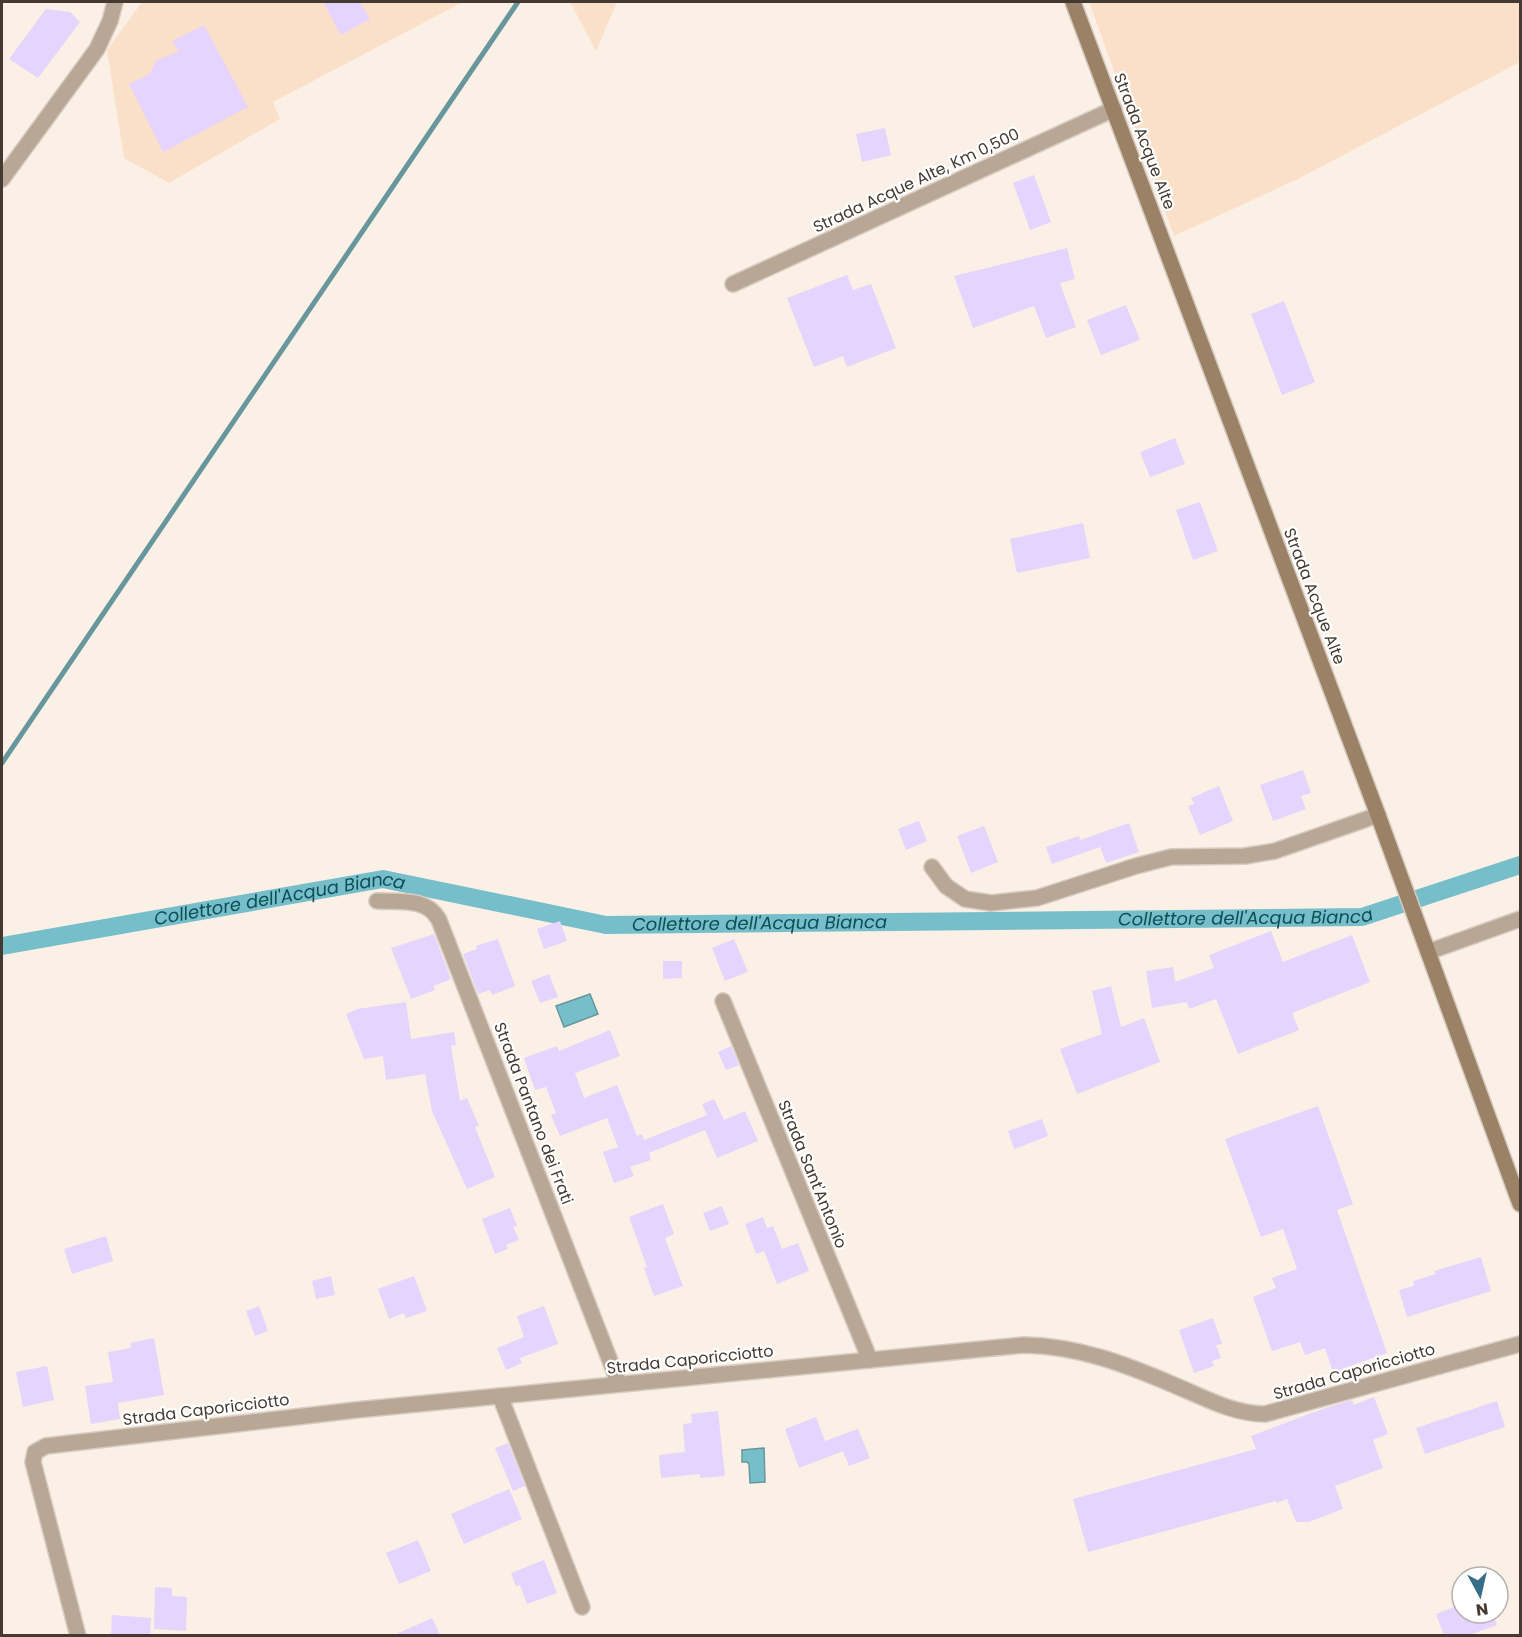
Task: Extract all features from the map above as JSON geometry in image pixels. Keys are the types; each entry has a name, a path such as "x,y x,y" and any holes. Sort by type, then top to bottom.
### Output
{"main road":[{"name":"Strada Acque Alte","path":"1073,2 1378,815 1521,1204"}],"street":[{"path":"2,179 97,49 111,21 115,2"},
{"name":"Strada Acque Alte, Km 0,500","path":"733,284 1114,109"},
{"path":"932,867 946,886 965,899 991,903 1037,898 1171,857 1245,856 1275,851 1378,815"},
{"name":"Strada Pantano dei Frati","path":"377,901 411,902 423,905 433,911 440,920 619,1384"},
{"path":"1428,952 1521,919"},
{"name":"Strada Sant'Antonio","path":"723,1001 870,1360"},
{"name":"Strada Caporicciotto","path":"78,1635 33,1462 38,1449 46,1446 356,1410 1013,1346 1067,1348 1123,1364 1236,1410 1265,1414 1521,1344"},
{"path":"500,1396 582,1607"}],"shaded area":[{"path":"142,2 463,2 273,102 280,119 169,183 124,158 107,50"},
{"path":"570,2 617,2 596,51"},
{"path":"1089,2 1520,2 1520,62 1298,179 1174,236"}],"water":[{"path":"590,994 598,1014 564,1027 556,1006"},
{"path":"764,1448 765,1482 750,1483 749,1464 742,1462 742,1450"}],"building":[{"path":"323,2 360,2 370,19 341,35"},
{"path":"46,9 70,12 80,22 38,78 9,59"},
{"path":"204,25 248,107 163,152 129,84 150,74 156,61 179,51 172,41"},
{"path":"885,128 891,155 862,162 856,134"},
{"path":"1034,175 1051,222 1030,230 1013,183"},
{"path":"1067,248 1075,279 1060,283 1076,327 1046,338 1034,306 973,328 954,276"},
{"path":"847,275 853,290 871,284 896,348 847,367 843,356 814,367 787,298"},
{"path":"1284,301 1315,382 1282,395 1251,314"},
{"path":"1126,305 1140,340 1101,355 1087,320"},
{"path":"1175,438 1185,464 1150,477 1140,452"},
{"path":"1200,502 1218,551 1193,560 1176,510"},
{"path":"1083,523 1090,558 1017,573 1010,539"},
{"path":"1303,770 1311,793 1301,796 1306,809 1273,821 1260,785"},
{"path":"1219,786 1233,821 1200,835 1188,806 1194,804 1191,798"},
{"path":"919,821 927,841 906,850 898,829"},
{"path":"1129,823 1139,852 1106,863 1100,847 1052,864 1046,847 1079,836 1080,840"},
{"path":"984,826 998,862 971,873 957,836"},
{"path":"560,921 567,941 544,949 537,929"},
{"path":"1271,931 1283,962 1352,935 1370,982 1292,1013 1299,1030 1238,1054 1216,999 1189,1009 1187,1002 1152,1008 1146,971 1173,967 1175,982 1214,968 1209,955"},
{"path":"434,934 451,979 433,986 435,990 411,999 391,948"},
{"path":"498,939 515,986 492,995 490,990 478,994 463,954 477,949 476,946"},
{"path":"734,939 748,972 725,981 712,948"},
{"path":"663,961 682,961 682,978 663,979"},
{"path":"549,974 558,997 540,1003 531,981"},
{"path":"1111,986 1121,1027 1144,1018 1160,1062 1077,1094 1060,1049 1102,1034 1092,991"},
{"path":"406,1002 411,1039 454,1032 456,1045 451,1046 460,1101 467,1098 479,1126 475,1127 495,1177 467,1189 432,1111 425,1074 386,1080 383,1056 364,1059 346,1014 357,1009"},
{"path":"610,1030 620,1056 575,1073 584,1098 617,1085 637,1136 642,1134 644,1140 707,1115 702,1104 714,1099 724,1120 745,1111 758,1141 717,1158 705,1130 649,1153 651,1160 630,1167 634,1176 614,1183 603,1152 618,1147 607,1118 560,1136 551,1115 556,1113 546,1087 535,1090 524,1058 557,1046 559,1051"},
{"path":"731,1046 739,1065 726,1070 718,1052"},
{"path":"1318,1106 1353,1204 1337,1210 1387,1353 1333,1372 1325,1348 1305,1355 1300,1342 1272,1351 1253,1297 1276,1288 1272,1278 1297,1269 1283,1229 1261,1237 1225,1139"},
{"path":"1042,1119 1048,1136 1014,1149 1008,1131"},
{"path":"663,1204 674,1234 665,1238 683,1286 654,1296 644,1268 647,1267 629,1217"},
{"path":"722,1206 729,1224 710,1231 703,1213"},
{"path":"510,1208 517,1226 513,1227 519,1240 506,1245 508,1249 495,1254 482,1219"},
{"path":"763,1217 767,1228 773,1226 782,1249 798,1243 809,1271 777,1284 764,1251 756,1254 745,1224"},
{"path":"106,1236 113,1261 72,1274 64,1249"},
{"path":"1481,1257 1491,1291 1407,1317 1399,1290 1414,1286 1413,1281 1436,1274 1434,1271"},
{"path":"331,1276 335,1295 316,1299 312,1281"},
{"path":"414,1276 427,1311 406,1318 404,1313 389,1319 378,1289"},
{"path":"259,1306 268,1331 255,1336 246,1311"},
{"path":"544,1306 558,1344 520,1358 522,1363 506,1370 497,1348 524,1337 517,1316"},
{"path":"1213,1318 1222,1344 1216,1345 1221,1358 1212,1361 1214,1366 1194,1373 1179,1330"},
{"path":"154,1338 164,1395 118,1403 120,1419 91,1424 85,1386 113,1382 108,1352 131,1348 130,1343"},
{"path":"47,1366 54,1400 23,1407 16,1372"},
{"path":"1374,1397 1388,1434 1373,1440 1383,1468 1335,1486 1343,1509 1309,1522 1296,1522 1287,1499 1088,1552 1073,1499 1256,1449 1251,1436 1325,1408 1352,1400 1354,1405"},
{"path":"1497,1401 1505,1427 1425,1454 1416,1428"},
{"path":"718,1411 725,1476 700,1478 700,1474 661,1478 659,1455 685,1452 683,1424 692,1423 691,1414"},
{"path":"816,1417 825,1441 858,1429 870,1458 849,1466 843,1451 799,1468 785,1429"},
{"path":"508,1443 525,1486 513,1491 495,1448"},
{"path":"509,1489 522,1519 464,1544 451,1514"},
{"path":"418,1540 431,1571 399,1584 386,1553"},
{"path":"544,1560 557,1593 527,1604 520,1585 516,1586 511,1573"},
{"path":"155,1587 172,1588 172,1596 187,1597 186,1631 154,1629"},
{"path":"1450,1609 1450,1625 1497,1625 1469,1635 1444,1635 1436,1614"},
{"path":"112,1615 151,1618 150,1635 111,1635"},
{"path":"432,1618 440,1635 394,1635"}],"waterway":[{"path":"2,763 518,2"},
{"name":"Collettore dell'Acqua Bianca","path":"2,946 383,879 606,925 1362,917 1520,865"}]}
